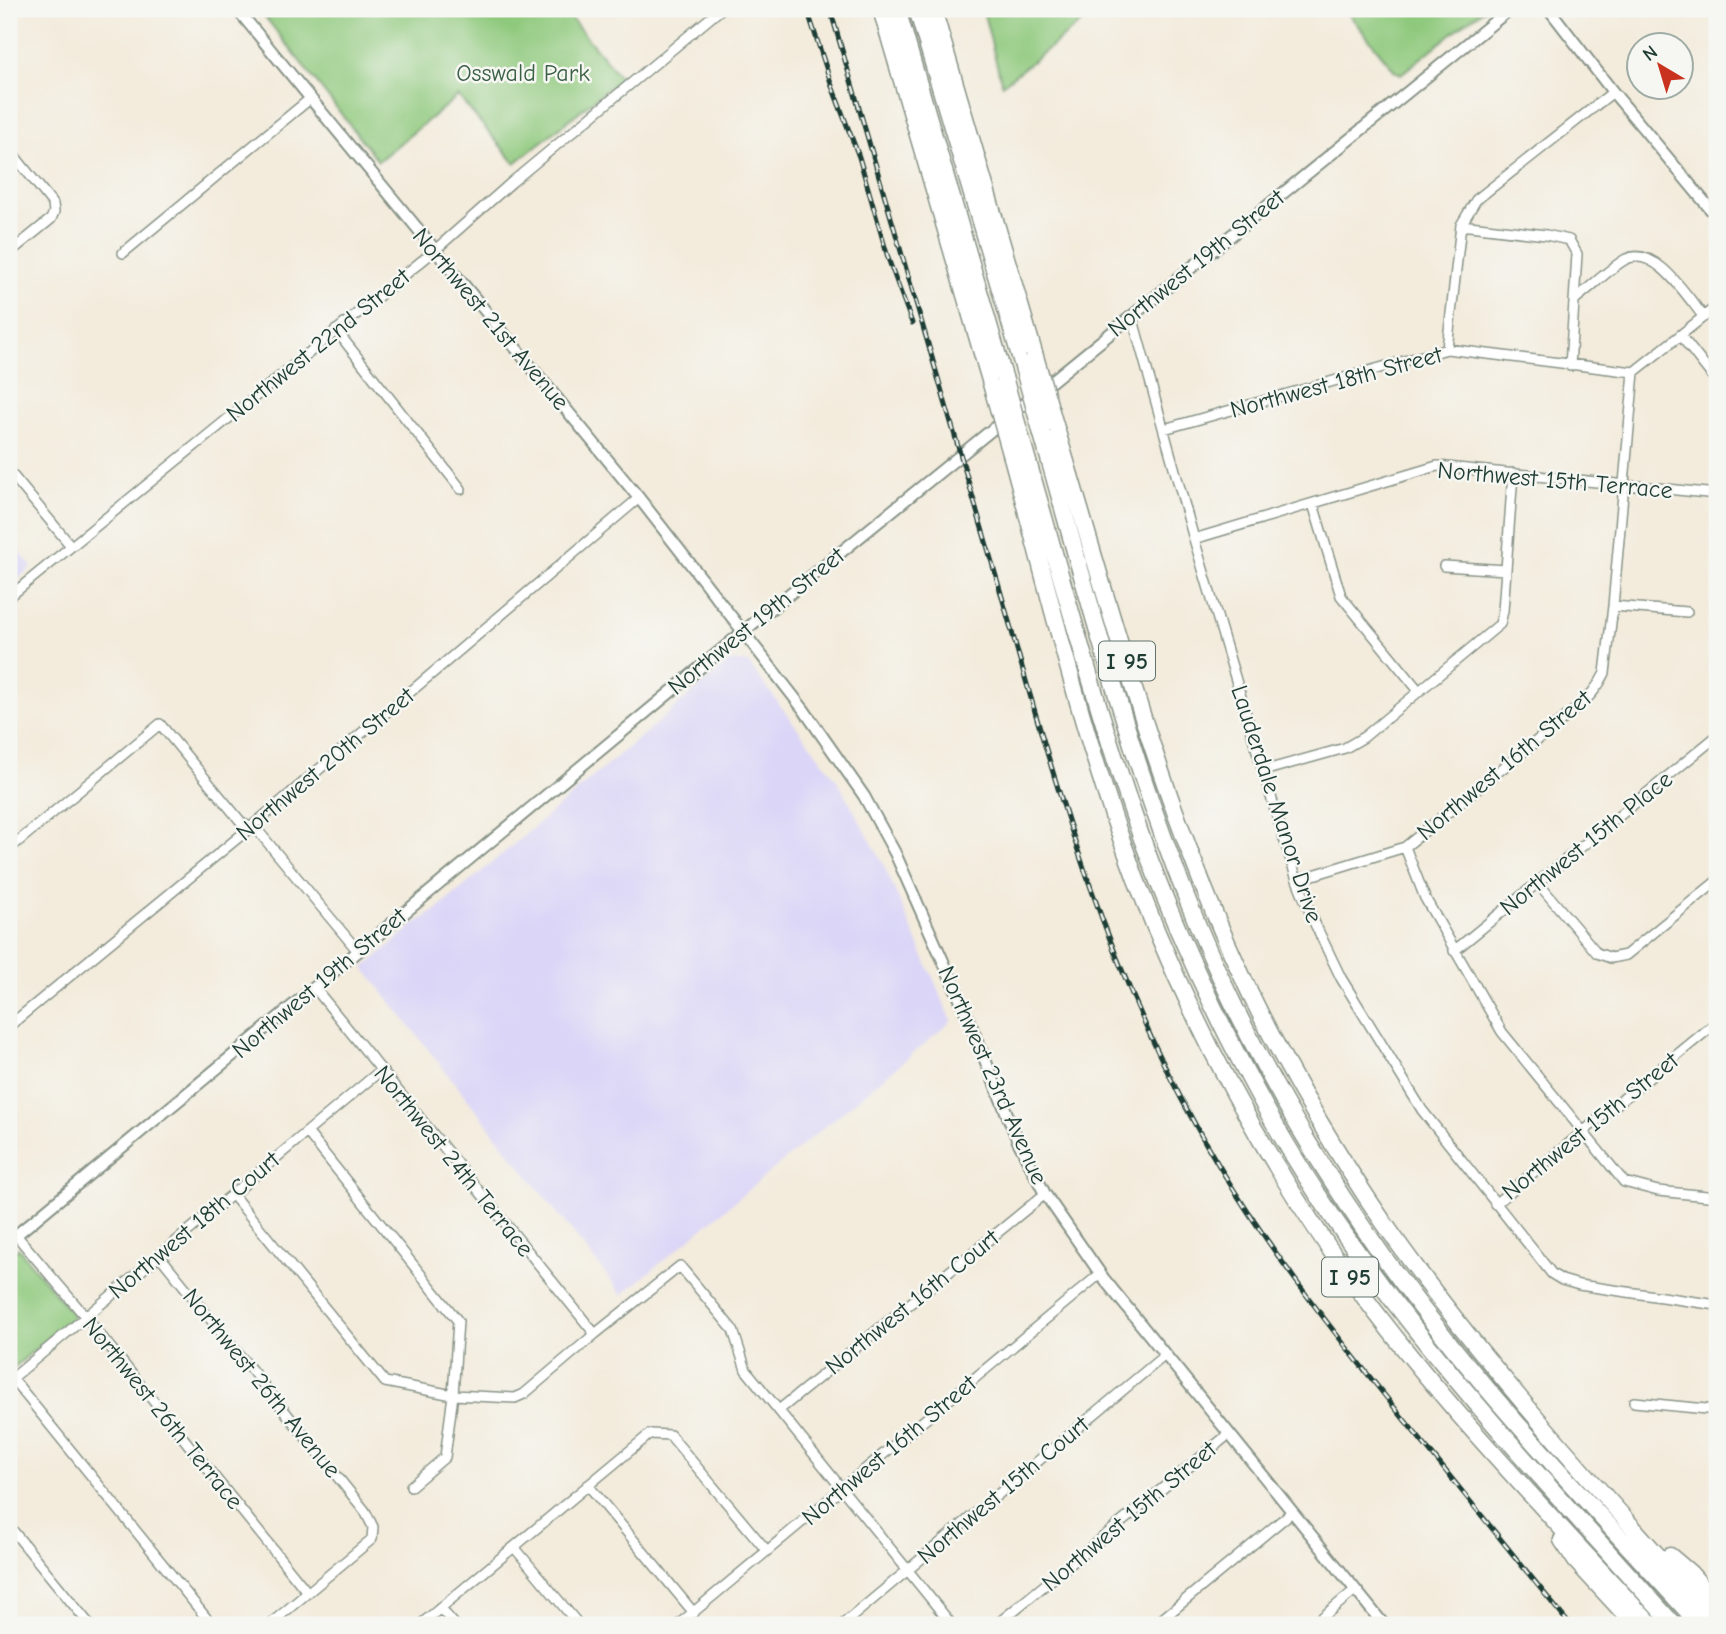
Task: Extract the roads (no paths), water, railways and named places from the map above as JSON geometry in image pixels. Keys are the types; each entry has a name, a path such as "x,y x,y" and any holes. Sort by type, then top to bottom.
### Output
{"highway":[{"name":"I 95","path":"881,9 998,382 1082,712 1108,800 1148,910 1203,1031 1263,1142 1305,1212 1346,1272 1422,1372 1651,1625"},
{"path":"897,9 998,382"},
{"path":"917,9 1028,358"},
{"name":"I 95","path":"933,9 1049,429 1195,867 1256,1006 1329,1139 1391,1233 1452,1315 1717,1622"},
{"path":"1049,429 1135,758 1165,845 1199,931 1237,1014 1291,1114 1345,1202 1398,1277 1475,1375 1700,1625"},
{"path":"1018,453 1149,858 1188,954 1214,1009 1287,1145"},
{"path":"1203,1031 1287,1145 1354,1248 1427,1346 1674,1625"},
{"path":"1329,1139 1398,1277"},
{"path":"1534,1497 1576,1561 1635,1625"},
{"path":"1621,1513 1690,1573 1717,1604"}],"street":[{"name":"Northwest 21st Avenue","path":"237,9 639,498 743,632"},
{"name":"Northwest 22nd Street","path":"9,597 434,251 512,182 721,9"},
{"name":"Northwest 19th Street","path":"13,1238 743,632 1510,9"},
{"path":"1549,9 1613,92 1717,218"},
{"path":"1716,9 1717,14"},
{"path":"1447,349 1461,225 1476,200 1613,92"},
{"path":"122,253 311,98"},
{"path":"9,149 53,204 54,212 51,219 9,253"},
{"path":"1461,225 1546,234 1569,240 1577,254 1570,366"},
{"path":"1574,300 1627,259 1641,256 1659,264 1703,317"},
{"path":"1634,372 1717,306"},
{"name":"Lauderdale Manor Drive","path":"1132,316 1194,539 1297,880 1341,978 1422,1110 1552,1274 1580,1285 1717,1305"},
{"path":"336,330 461,489"},
{"path":"1681,336 1717,382"},
{"name":"Northwest 18th Street","path":"1164,429 1447,349 1634,372"},
{"name":"Northwest 16th Street","path":"1297,880 1405,847 1592,694 1605,673 1614,606 1634,372"},
{"name":"Northwest 15th Terrace","path":"1194,539 1437,466 1717,494"},
{"path":"9,471 71,545"},
{"path":"1263,771 1345,748 1364,737 1500,624 1513,473"},
{"name":"Northwest 20th Street","path":"9,1026 251,827 639,498"},
{"path":"1313,504 1341,596 1419,691"},
{"path":"1444,566 1506,570"},
{"path":"1614,606 1687,612"},
{"name":"Northwest 23rd Avenue","path":"743,632 804,710 860,790 895,853 964,1008 1018,1141 1045,1194 1100,1274 1384,1625"},
{"path":"9,849 160,724 242,823 259,832 357,950"},
{"name":"Northwest 15th Place","path":"1454,951 1717,736"},
{"path":"1405,847 1426,898 1502,1032 1624,1182 1658,1191 1717,1196"},
{"path":"1538,883 1597,953 1611,958 1626,955 1717,881"},
{"name":"Northwest 24th Terrace","path":"314,987 595,1334"},
{"name":"Northwest 15th Street","path":"1495,1204 1717,1022"},
{"name":"Northwest 18th Court","path":"10,1379 380,1071"},
{"path":"307,1132 458,1321 445,1457 411,1486"},
{"path":"232,1194 385,1381 453,1395 515,1398 524,1394 680,1266 733,1331 746,1370 952,1625"},
{"name":"Northwest 16th Court","path":"779,1410 1045,1194"},
{"name":"Northwest 26th Terrace","path":"13,1238 85,1316 308,1593"},
{"name":"Northwest 26th Avenue","path":"159,1255 365,1511 373,1527 372,1539 308,1593"},
{"name":"Northwest 16th Street","path":"678,1625 1100,1274"},
{"name":"Northwest 15th Court","path":"842,1625 1165,1355"},
{"path":"10,1379 212,1625"},
{"path":"1634,1402 1717,1410"},
{"path":"420,1625 650,1434 670,1434 767,1551"},
{"name":"Northwest 15th Street","path":"996,1625 1228,1434"},
{"path":"588,1485 694,1612"},
{"path":"1155,1625 1292,1512"},
{"path":"9,1526 90,1625"},
{"path":"514,1547 579,1625"},
{"path":"1313,1625 1355,1590"},
{"path":"269,1625 308,1593"},
{"path":"440,1608 455,1625"}],"railway":[{"path":"807,9 859,157 889,261 912,323"},
{"path":"830,9 1059,791 1106,928 1162,1061 1219,1166 1297,1282 1570,1625"}],"park label":[{"name":"Osswald Park","path":"523,73"}]}
